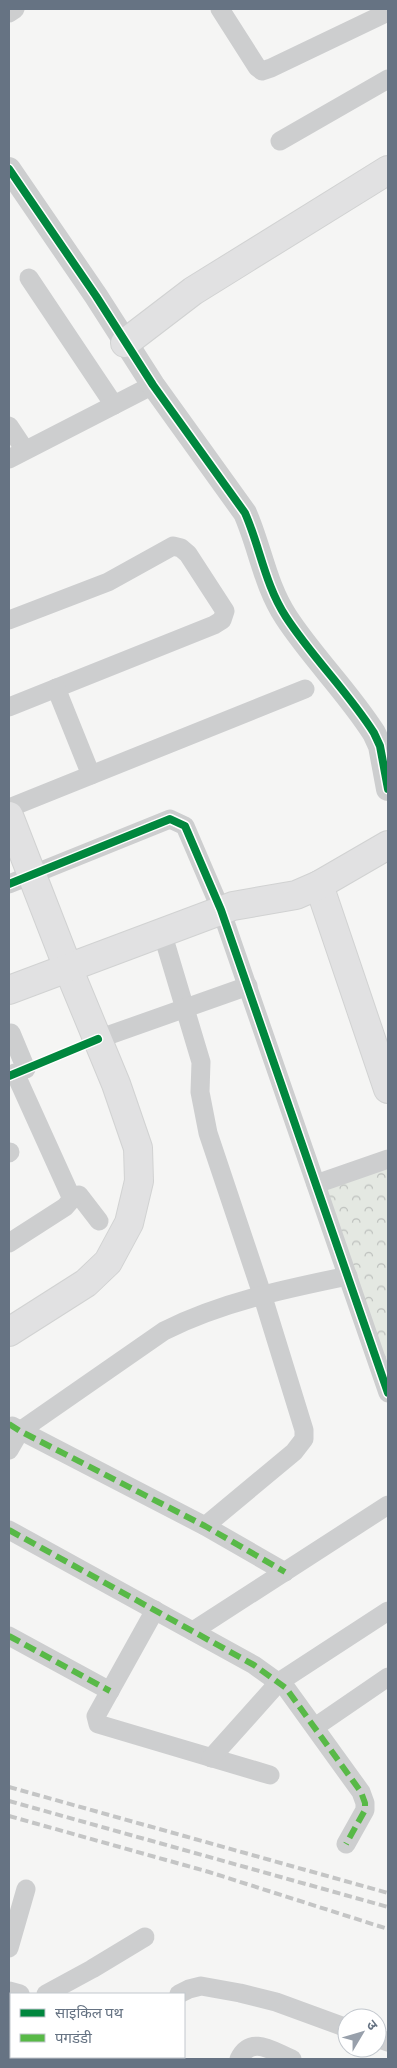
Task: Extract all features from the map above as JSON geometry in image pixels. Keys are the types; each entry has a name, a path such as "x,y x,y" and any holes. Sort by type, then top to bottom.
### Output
{"main road":[{"path":"126,344 193,291 388,170"},
{"path":"9,816 20,879 68,968 116,1084 138,1148 138,1181 129,1224 108,1262 86,1284 9,1332"},
{"path":"9,990 221,910 247,902 283,898 319,885 388,845"},
{"path":"319,885 388,1089"}],"street":[{"path":"9,13 15,9"},
{"path":"220,9 257,67 262,71 272,68 388,12"},
{"path":"280,141 388,79"},
{"path":"9,169 96,296 153,385 245,514 270,586 285,616 374,733 380,746 388,789"},
{"path":"29,278 114,405"},
{"path":"9,426 17,454 153,385"},
{"path":"9,620 108,582 173,546 181,548 188,554 225,611 222,620 214,625 9,707"},
{"path":"56,688 91,775"},
{"path":"9,808 305,689"},
{"path":"20,879 170,819 185,826 221,910 388,1393"},
{"path":"162,932 201,1062 200,1092 208,1133 262,1294 304,1430 304,1439 294,1452 205,1526"},
{"path":"98,1039 248,986"},
{"path":"11,1033 21,1071 72,1199"},
{"path":"316,1184 388,1158"},
{"path":"9,1243 65,1207 72,1199 79,1195 99,1221"},
{"path":"9,1450 14,1428 164,1331 183,1321 262,1294 348,1276"},
{"path":"14,1428 205,1526 285,1572"},
{"path":"193,1631 388,1505"},
{"path":"9,1530 254,1665 286,1688 361,1792 365,1803 365,1810 346,1844"},
{"path":"155,1610 96,1716 98,1724 270,1775"},
{"path":"210,1758 279,1682 388,1611"},
{"path":"9,1636 110,1691"},
{"path":"315,1727 388,1677"},
{"path":"9,1948 26,1889"},
{"path":"48,1993 145,1937"},
{"path":"181,1993 201,1986 276,2002 337,2024"},
{"path":"239,2059 242,2052 250,2046 257,2045 292,2059"}],"green space":[{"path":"388,1159 388,1393 316,1184"}],"railway":[{"path":"9,1787 388,1893"},
{"path":"9,1801 388,1907"},
{"path":"9,1816 209,1872 388,1929"}],"marked path":[{"path":"9,1424 205,1526 285,1572"},
{"path":"9,1530 254,1665 286,1688 361,1792 365,1803 365,1810 346,1844"},
{"path":"9,1636 110,1691"}],"cycle path":[{"path":"9,169 96,296 153,385 245,513 273,592 286,617 374,733 380,746 388,789"},
{"path":"9,884 170,819 185,826 221,910 388,1393"},
{"path":"9,1076 98,1039"}]}
